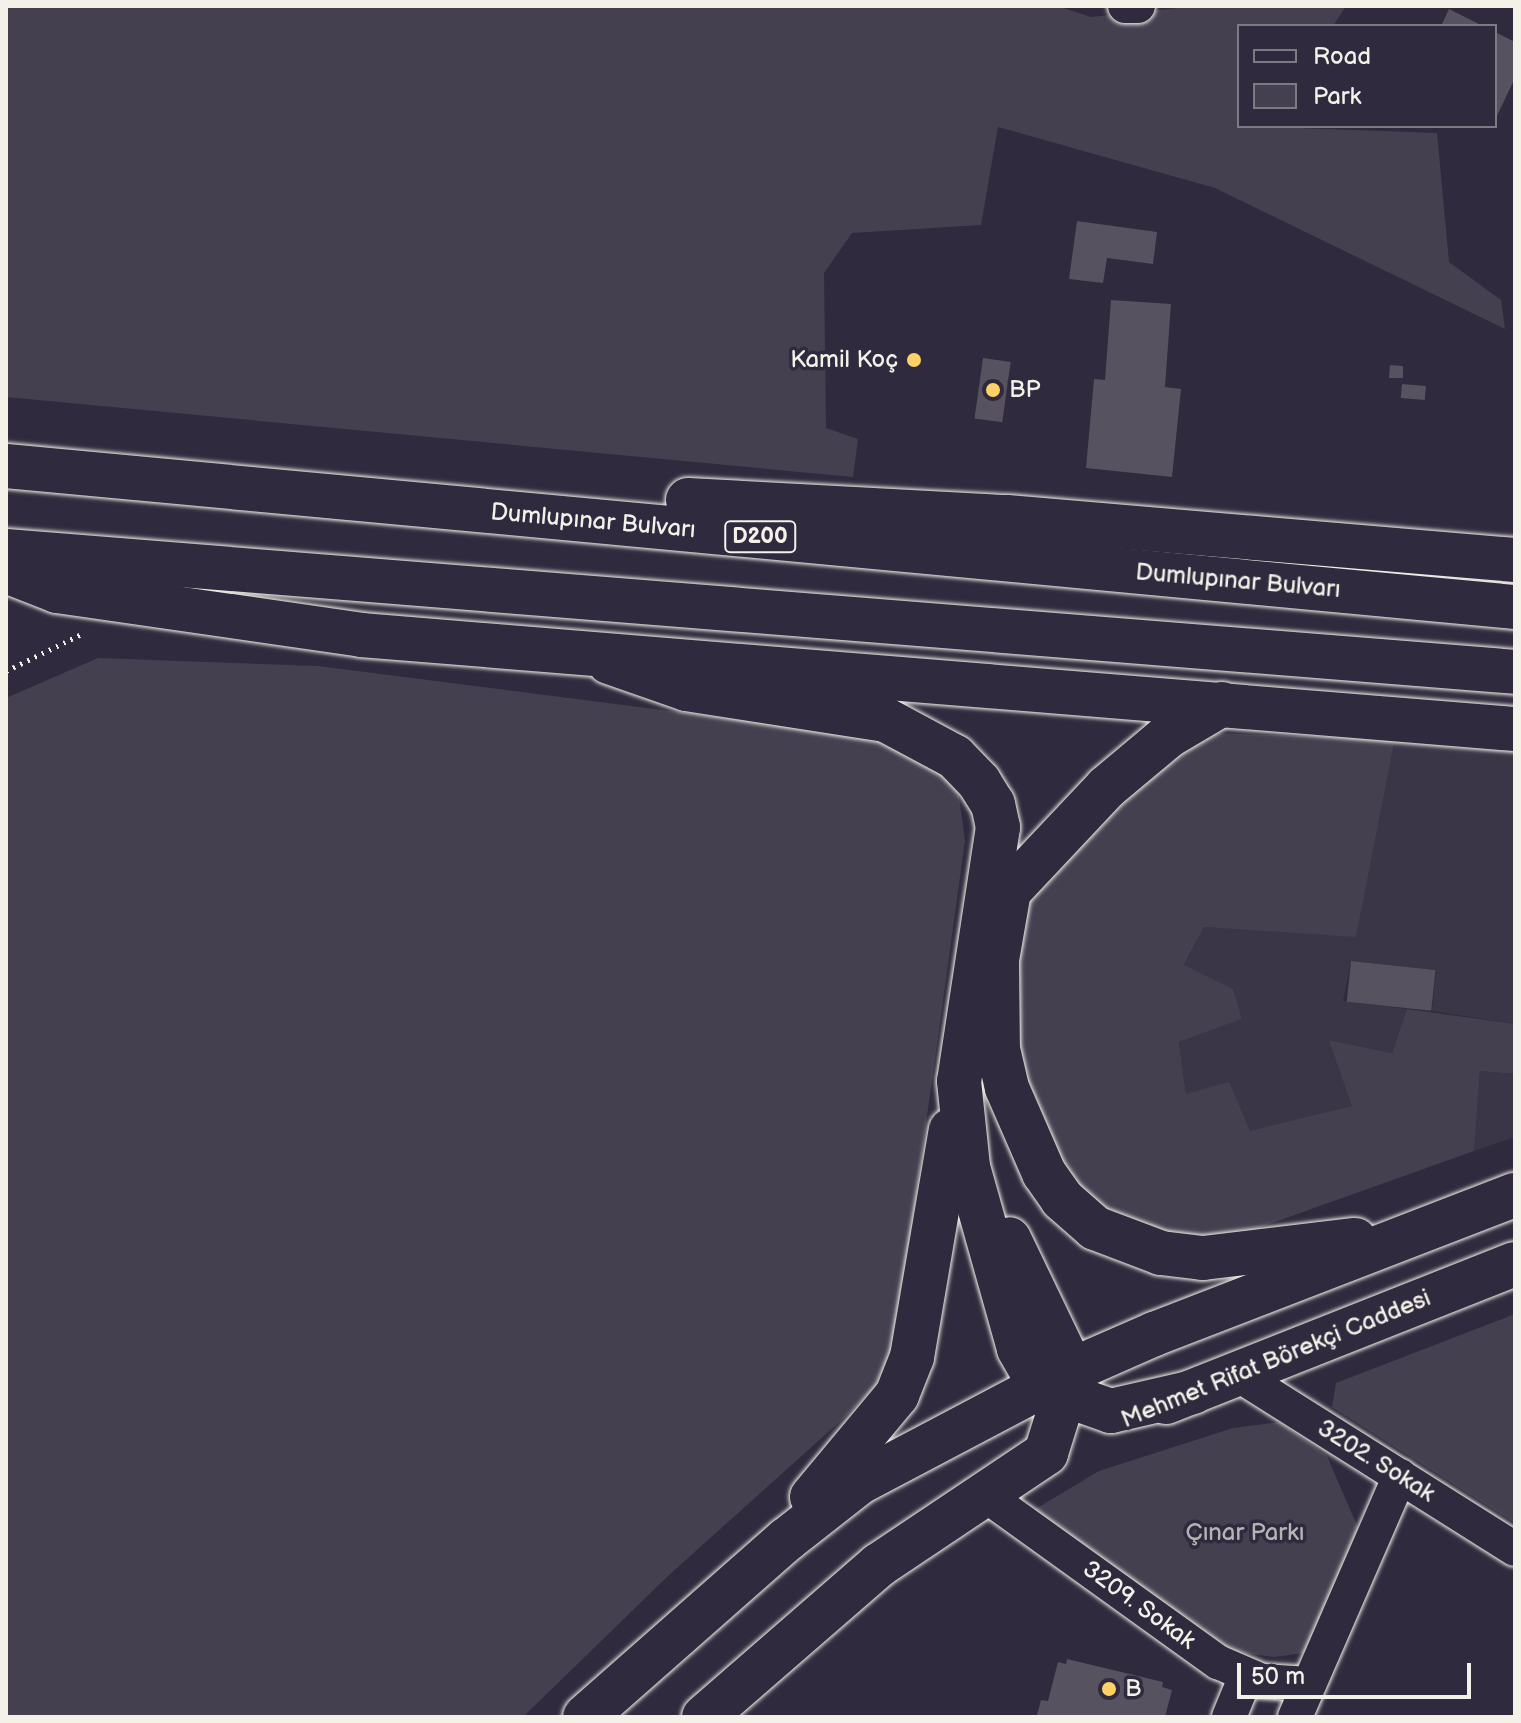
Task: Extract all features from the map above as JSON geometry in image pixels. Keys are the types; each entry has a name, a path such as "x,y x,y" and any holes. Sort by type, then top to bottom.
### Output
{"main road":[{"path":"6,465 211,462 844,511 1007,517 1515,560"},
{"name":"Dumlupınar Bulvarı","path":"6,465 1515,607"},
{"path":"6,551 1515,672"},
{"path":"6,571 57,591 361,635 1515,729"},
{"path":"588,654 686,689 886,720 955,757 979,782 993,804 998,827 921,1322 897,1395 838,1469 717,1600"},
{"path":"1046,1453 1059,1385 987,1176 978,1085 1009,891 1063,831 1168,736 1222,704"},
{"path":"999,945 998,1049 1024,1136 1062,1199 1095,1228 1161,1253 1203,1258 1425,1231"},
{"path":"959,1081 968,1167 988,1254 1019,1349 1059,1385 1111,1411 1193,1392"},
{"path":"585,1717 717,1600 860,1482 1059,1385 1515,1195"},
{"name":"Mehmet Rifat Börekçi Caddesi","path":"704,1717 841,1595 981,1492 1046,1453 1513,1266"}],"street":[{"path":"1125,6 1138,6"},
{"name":"3202. Sokak","path":"1237,1374 1515,1549"},
{"path":"1295,1717 1400,1476"},
{"name":"3209. Sokak","path":"981,1492 1218,1662 1246,1676 1279,1684 1309,1684"},
{"path":"1229,1717 1246,1676"}],"path":[{"path":"6,671 93,629"}],"shaded area":[{"path":"1395,739 1515,749 1515,1024 1432,1011 1436,970 1351,961 1343,1001 1407,1009 1392,1053 1330,1040 1353,1106 1250,1131 1186,1094 1179,1042 1242,1019 1232,989 1184,966 1204,927 1356,936"},
{"path":"1480,1071 1515,1074 1515,1137 1474,1151"}],"green space":[{"path":"6,6 1057,6 1091,17 1197,6 1346,6 1334,24 1237,24 1237,128 1437,133 1449,262 1501,300 1505,329 1215,188 998,127 981,225 852,233 824,273 826,428 858,439 853,477 6,397"},
{"path":"98,658 318,666 834,732 908,747 936,765 958,790 965,841 895,1348 874,1387 846,1416 668,1576 523,1717 6,1717 6,698"},
{"path":"1207,733 1395,739 1356,937 1204,927 1184,965 1233,989 1242,1019 1179,1042 1186,1094 1229,1082 1250,1131 1352,1106 1329,1040 1392,1053 1407,1009 1515,1024 1515,1074 1480,1071 1474,1151 1213,1244 1166,1240 1080,1205 1013,1075 1017,906 1119,799"},
{"path":"1515,1314 1515,1523 1332,1407 1336,1383"},
{"name":"Çınar Parkı","path":"1279,1422 1327,1456 1359,1530 1309,1652 1275,1657 1235,1652 1032,1511 1099,1471 1233,1428"}],"building":[{"path":"1449,9 1479,24 1442,24"},
{"path":"1497,33 1515,42 1515,78 1497,116"},
{"path":"1077,221 1157,232 1153,264 1107,258 1103,283 1069,279"},
{"path":"1111,300 1171,304 1165,387 1181,389 1172,477 1086,468 1094,379 1105,380"},
{"name":"BP","path":"983,358 1011,362 1002,422 975,418"},
{"path":"1390,365 1403,366 1403,378 1389,378"},
{"path":"1402,384 1426,386 1425,400 1401,398"},
{"path":"1351,961 1436,970 1431,1011 1347,1002"},
{"name":"B","path":"1067,1659 1163,1682 1162,1687 1172,1690 1165,1717 1037,1715 1041,1700 1048,1701 1058,1662 1066,1664"}],"place":[{"name":"Kamil Koç","path":"914,360"},
{"name":"BP","path":"993,390"},
{"name":"B","path":"1109,1689"}]}
